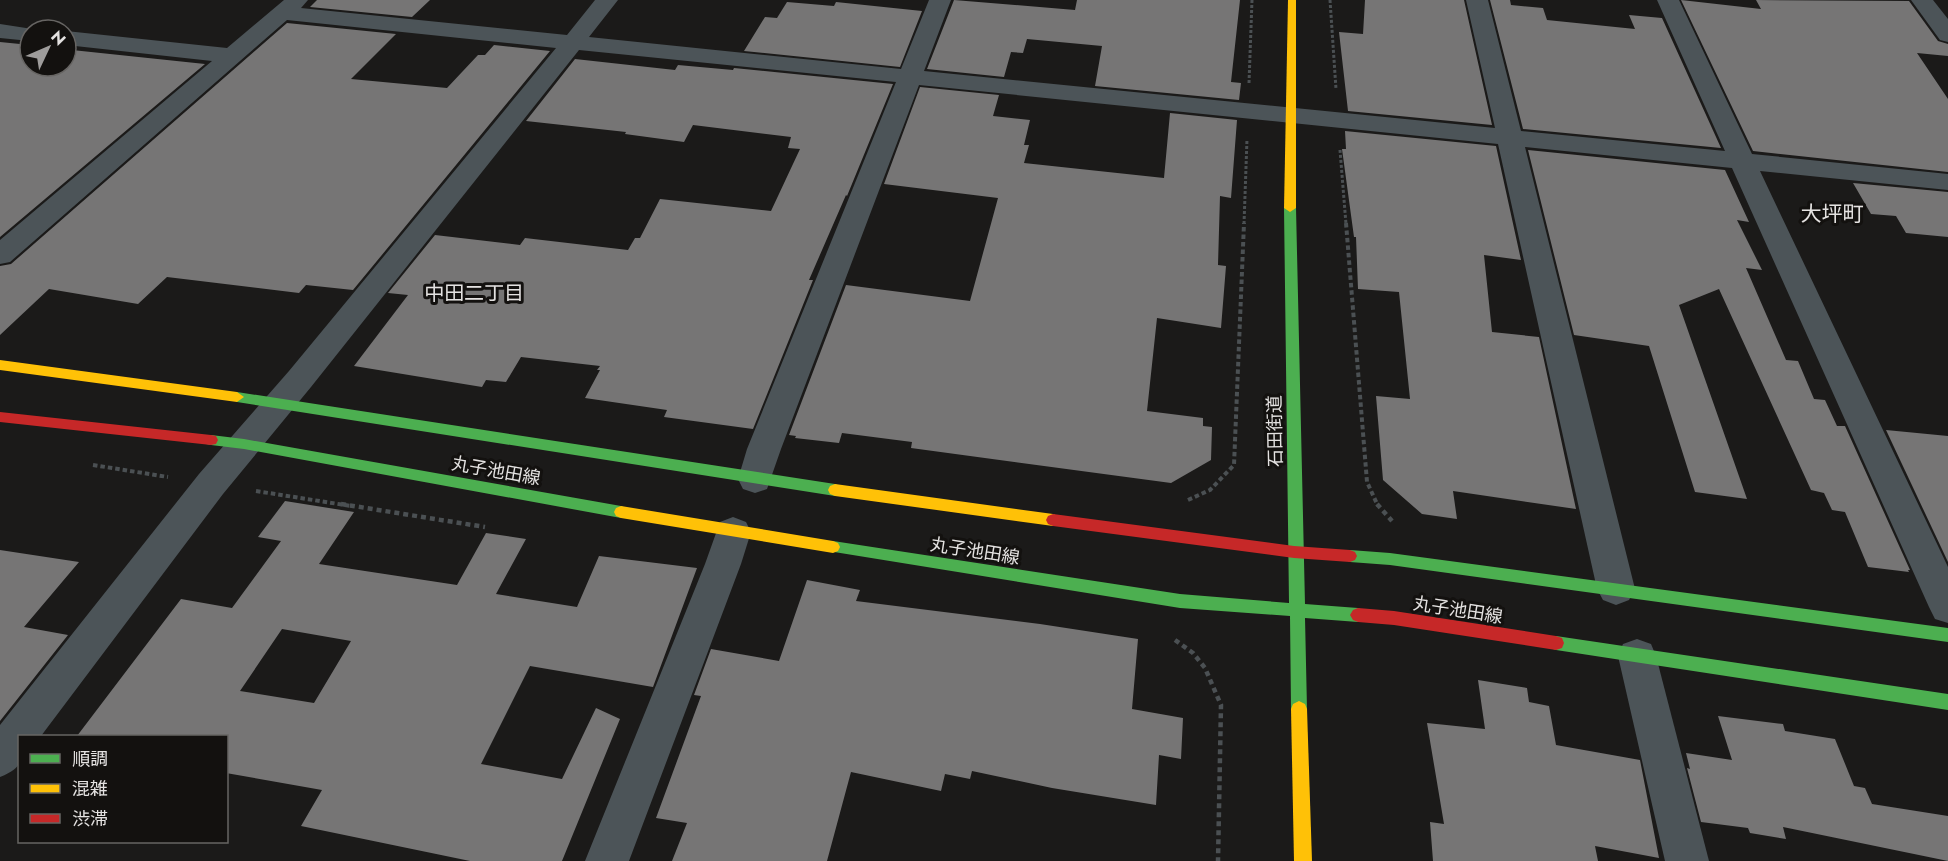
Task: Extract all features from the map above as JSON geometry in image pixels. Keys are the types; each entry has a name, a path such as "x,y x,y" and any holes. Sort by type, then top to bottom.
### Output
{"street":[{"path":"0,756 243,444 279,403 607,0"},
{"path":"755,479 764,449 939,0"},
{"name":"石田街道","path":"1292,0 1290,116 1294,552 1303,861"},
{"path":"1477,0 1616,589"},
{"path":"1668,0 1948,607"},
{"path":"1922,0 1948,35"},
{"path":"0,255 289,7 573,44 1948,182"},
{"path":"0,31 18,33"},
{"path":"78,39 233,56"},
{"path":"0,365 279,403 755,479 1294,552 1390,559 1948,635"},
{"name":"丸子池田線","path":"0,417 243,444 733,532 1180,601 1394,618 1948,702"},
{"path":"608,861 723,564 733,532"},
{"path":"1637,656 1687,861"}],"path":[{"path":"1248,112 1252,0"},
{"path":"1330,0 1367,482 1376,502 1391,520 1400,525"}],"building":[{"path":"317,0 430,0 412,17 310,7"},
{"path":"954,0 1075,10 1077,0 1240,0 1231,82 1241,83 1239,100 1095,86 1102,46 1027,39 1023,53 1011,52 1004,77 927,69"},
{"path":"1365,0 1464,0 1492,125 1348,111 1339,32 1363,34"},
{"path":"1490,0 1510,0 1511,5 1543,8 1547,20 1635,29 1629,15 1662,18 1721,148 1523,129"},
{"path":"1681,0 1761,9 1756,0 1909,1 1938,41 1948,44 1948,56 1917,53 1948,99 1948,172 1753,151"},
{"path":"787,2 834,6 836,2 922,11 900,67 744,51 765,17 777,18"},
{"path":"287,23 396,34 351,79 447,88 478,55 485,55 494,45 550,51 353,290 306,285 299,293 167,277 138,304 49,289 0,335 0,266 11,264"},
{"path":"0,42 18,44 18,78 78,78 78,51 205,64 0,237"},
{"path":"575,59 675,70 678,65 733,70 734,68 893,84 847,196 809,280 813,280 753,429 664,417 667,410 585,398 600,366 521,357 506,382 486,380 482,387 354,366 408,295 388,293 435,235 520,245 525,238 628,250 635,238 640,238 660,199 771,211 800,149 788,148 791,137 693,125 684,142 625,134 626,132 526,121"},
{"path":"920,87 999,95 993,116 1030,120 1024,145 1029,145 1024,163 1164,178 1170,113 1237,120 1231,198 1220,196 1218,265 1226,266 1221,328 1157,318 1147,411 1203,418 1203,426 1212,427 1211,460 1171,483 911,448 912,442 842,433 839,443 795,438 796,436 789,435 846,285 970,301 998,198 884,184"},
{"path":"1345,131 1496,146 1521,260 1484,255 1492,332 1539,337 1576,509 1453,491 1457,519 1422,514 1383,480 1376,396 1410,399 1399,292 1358,289 1356,237 1354,237 1342,149 1346,149"},
{"path":"1528,150 1725,170 1749,222 1737,220 1762,270 1746,268 1786,360 1798,361 1814,399 1825,400 1837,426 1845,426 1909,572 1868,567 1845,512 1832,510 1824,493 1811,490 1719,289 1679,305 1747,499 1695,492 1649,346 1574,335"},
{"path":"1853,183 1948,192 1948,237 1906,233 1896,216 1871,214"},
{"path":"1886,430 1948,436 1948,562"},
{"path":"285,501 354,512 319,564 457,585 486,533 526,539 496,594 577,607 599,556 697,568 653,687 530,666 481,764 562,779 596,708 620,719 562,861 470,861 301,826 322,790 228,773 228,735 78,735 181,599 232,608 281,541 258,537","holes":["282,629 351,641 314,703 240,691"]},
{"path":"0,550 79,562 24,627 68,635 0,721"},
{"path":"807,580 860,590 856,601 1138,639 1132,709 1183,718 1181,759 1159,755 1156,805 1052,788 972,771 970,779 945,774 941,791 851,772 827,861 672,861 687,823 656,818 701,696 694,695 711,649 779,661"},
{"path":"1478,680 1527,688 1529,702 1549,706 1556,745 1640,760 1659,858 1595,846 1598,861 1433,861 1430,822 1444,824 1427,723 1485,729"},
{"path":"1718,716 1783,724 1785,731 1835,739 1854,786 1865,788 1872,804 1948,816 1948,861 1783,827 1786,839 1750,833 1748,828 1701,822 1687,768 1690,769 1686,753 1732,760"}],"traffic: fast":[{"path":"1290,208 1299,709"},
{"path":"237,397 835,490"},
{"path":"211,440 621,512"},
{"path":"833,547 1180,601 1358,615"},
{"path":"1350,556 1390,559 1948,635"},
{"path":"1556,643 1948,702"}],"traffic: slow":[{"path":"1290,208 1292,0"},
{"path":"0,365 237,397"},
{"path":"835,490 1053,520"},
{"path":"621,512 833,547"},
{"path":"1299,709 1303,861"}],"traffic: jam":[{"path":"0,417 211,440"},
{"path":"1053,520 1294,552 1350,556"},
{"path":"1358,615 1394,618 1556,643"}],"district":[{"name":"大坪町","path":"1832,214"},
{"name":"中田二丁目","path":"474,293"}]}
